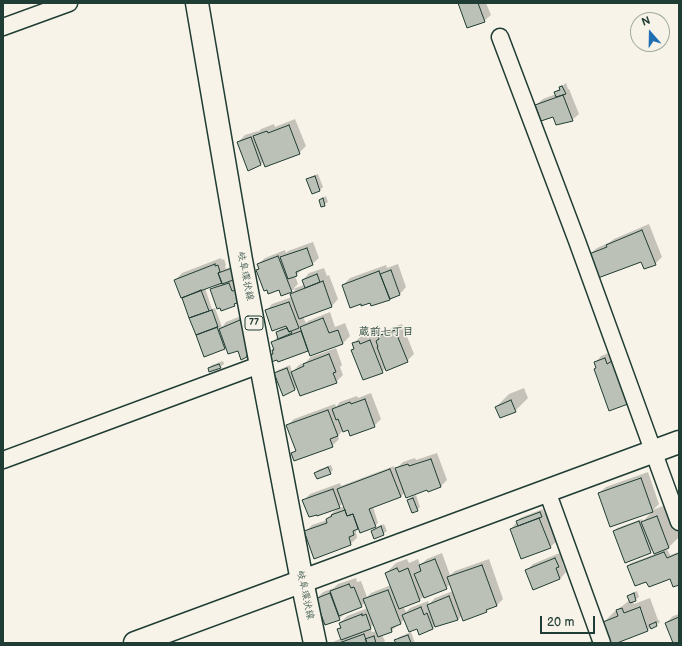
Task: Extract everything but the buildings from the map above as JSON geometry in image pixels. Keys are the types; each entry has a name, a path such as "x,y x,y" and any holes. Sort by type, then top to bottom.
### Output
{"main road":[{"name":"岐阜環状線","path":"197,3 241,260 315,643"},
{"path":"135,643 679,442"}],"street":[{"path":"3,27 69,3"},
{"path":"500,37 577,241 679,522"},
{"path":"3,460 262,364"},
{"path":"547,491 602,643"}],"district":[{"name":"蔵前七丁目","path":"386,332"}]}
